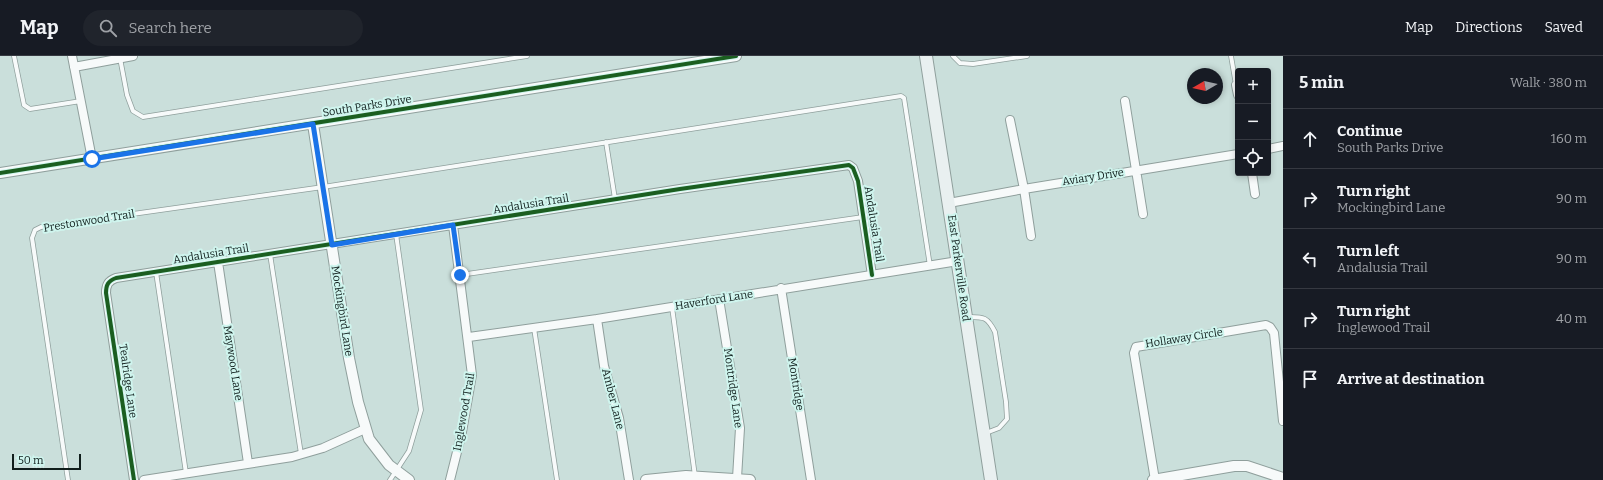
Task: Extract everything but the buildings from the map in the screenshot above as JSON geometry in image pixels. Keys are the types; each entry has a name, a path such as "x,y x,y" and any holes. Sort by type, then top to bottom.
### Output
{"main road":[{"name":"East Parkerville Road","path":"926,56 991,480"}],"street":[{"path":"72,56 92,159"},
{"path":"74,67 133,56"},
{"name":"South Parks Drive","path":"0,173 736,56"},
{"path":"1125,101 1143,214"},
{"path":"1010,120 1024,189 1031,236"},
{"name":"Mockingbird Lane","path":"313,124 349,358 365,429 369,439 389,465 409,480"},
{"path":"1271,148 1283,146"},
{"name":"Aviary Drive","path":"949,203 1024,189 1235,154"},
{"name":"Andalusia Trail","path":"106,285 110,280 116,278 849,165 853,168 858,181 872,275"},
{"path":"1252,176 1255,194"},
{"name":"Inglewood Trail","path":"450,480 462,432 472,375 469,337 453,225"},
{"name":"Haverford Lane","path":"469,337 597,319 781,288 958,261"},
{"name":"Maywood Lane","path":"218,262 248,463"},
{"name":"Tealridge Lane","path":"106,285 134,480"},
{"name":"Montridge","path":"781,288 811,480"},
{"name":"Montridge Lane","path":"719,299 740,428 737,478"},
{"name":"Amber Lane","path":"597,319 604,366 619,418 629,480"},
{"name":"Hollaway Circle","path":"1154,480 1134,353 1136,347 1266,325 1270,327 1274,333 1283,421"},
{"path":"144,480 292,457 323,448 365,429"},
{"path":"1154,480 1234,466 1247,466 1283,478"},
{"path":"646,480 737,478 750,480"}],"lane":[{"path":"14,56 24,105 30,109 81,101"},
{"path":"120,58 127,95 133,111 143,117 527,56"},
{"path":"953,56 960,63 973,64 1027,56"},
{"path":"1231,56 1235,79"},
{"path":"323,187 901,96 904,98 930,266"},
{"path":"606,142 615,200"},
{"name":"Prestonwood Trail","path":"68,480 32,238 35,230 49,226 323,187"},
{"path":"460,275 864,217"},
{"path":"390,480 409,451 421,410 396,234"},
{"path":"270,254 301,454"},
{"path":"156,272 186,473"},
{"path":"672,307 695,478"},
{"path":"966,317 982,317 990,322 994,332 1006,402 1006,418 999,428 984,434"},
{"path":"534,328 557,480"}],"cycle path":[{"path":"0,173 736,56"},
{"path":"134,480 106,293 108,284 111,280 116,278 680,189 849,165 853,168 858,181 872,275"}],"route":[{"path":"92,159 313,124 332,245 453,225 460,275"}]}
